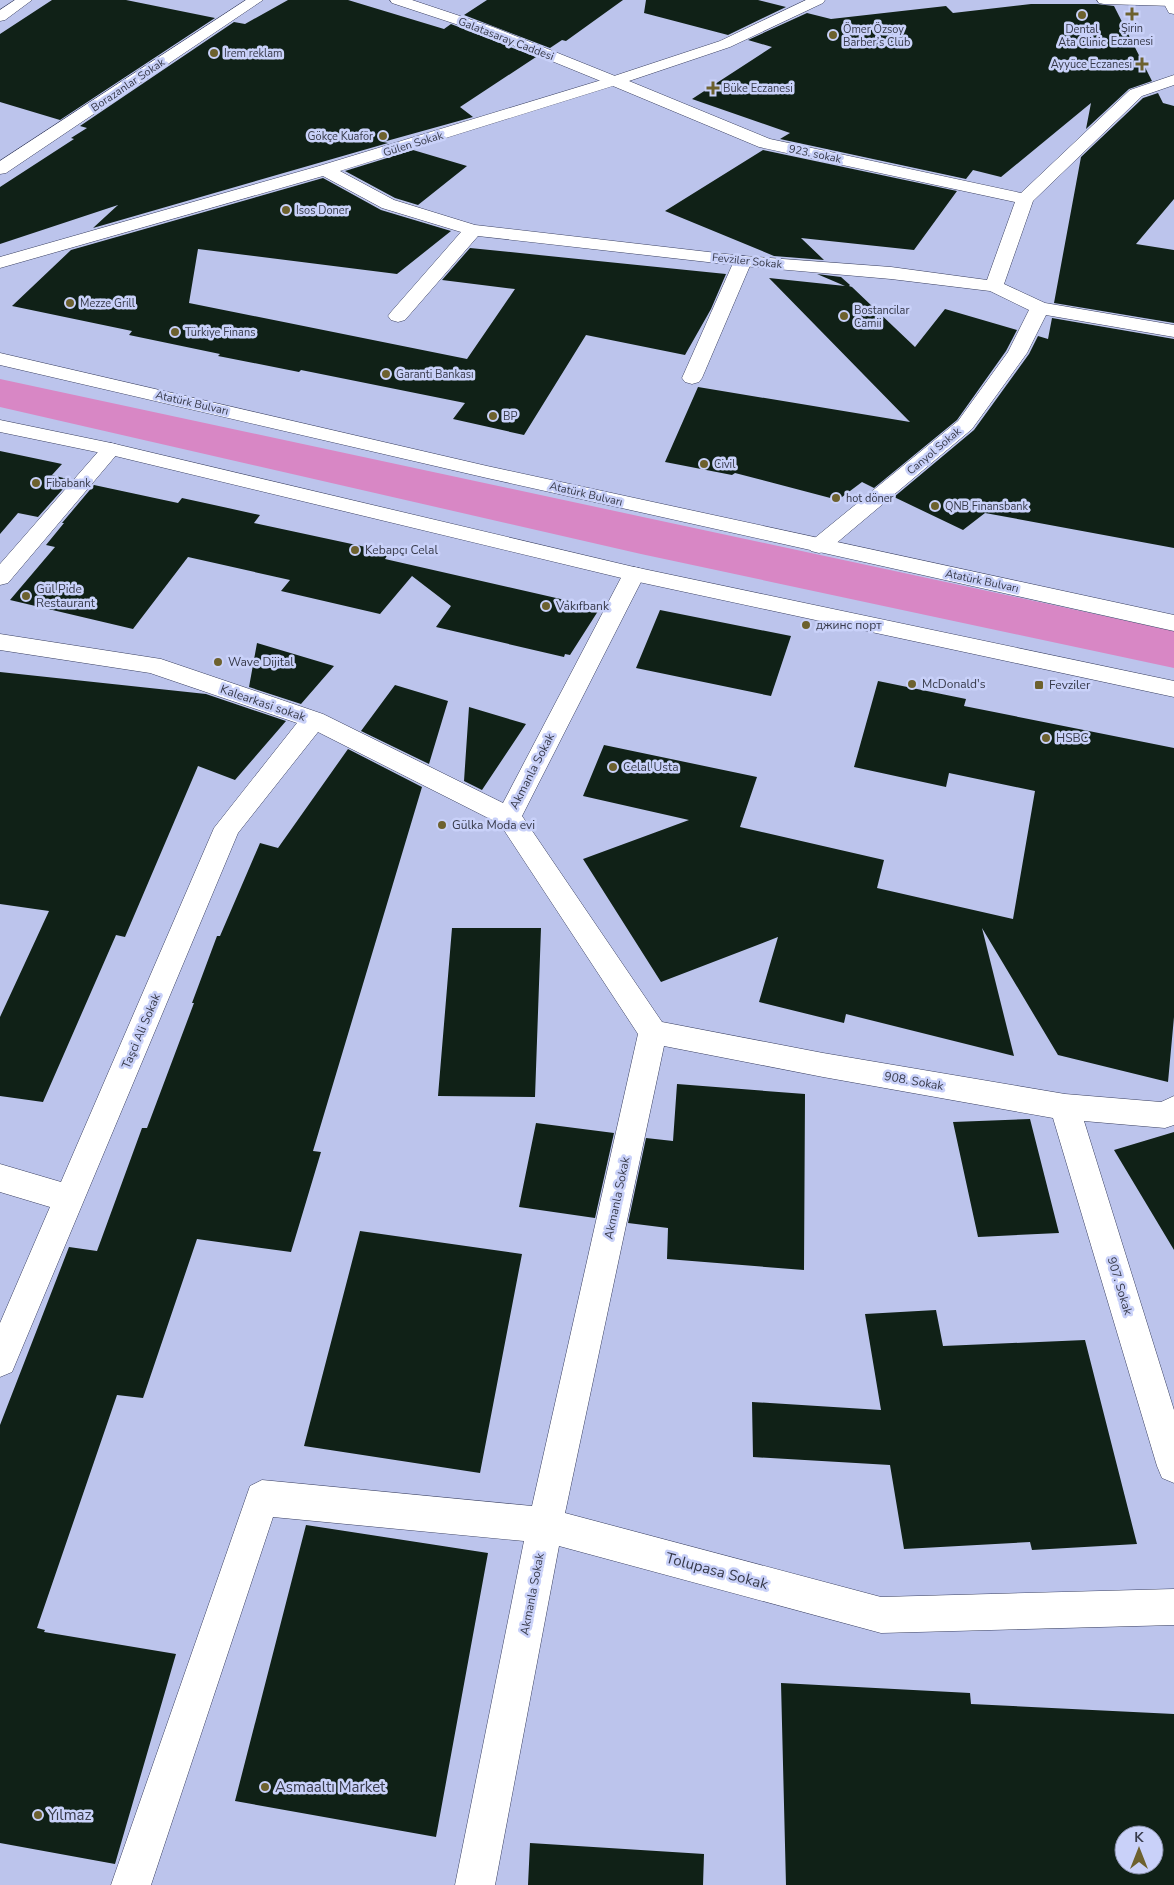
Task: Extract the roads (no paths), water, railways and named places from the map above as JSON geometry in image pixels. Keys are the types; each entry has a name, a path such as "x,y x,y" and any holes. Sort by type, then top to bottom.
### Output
{"street":[{"path":"0,17 25,0"},
{"name":"Borazanlar Sokak","path":"0,169 256,0"},
{"name":"Galatasaray Caddesi","path":"397,0 488,30 614,81"},
{"name":"Gülen Sokak","path":"0,263 325,170 614,81 725,44 793,5 818,0"},
{"path":"1104,0 1173,5"},
{"path":"994,286 1025,199 1136,93 1174,80"},
{"name":"923. sokak","path":"614,81 765,143 1025,199"},
{"name":"Fevziler Sokak","path":"325,170 388,204 473,230 743,261 891,273 994,286 1040,308 1174,331"},
{"path":"398,316 473,230"},
{"path":"692,378 743,261"},
{"name":"Canyol Sokak","path":"819,546 964,425 1017,354 1040,308"},
{"name":"Atatürk Bulvarı","path":"0,359 478,470 1174,623"},
{"path":"0,426 110,449 634,574 1174,689"},
{"path":"0,578 110,449"},
{"name":"Akmanla Sokak","path":"474,1885 545,1525 653,1032 509,816 634,574"},
{"name":"Kalearkasi sokak","path":"0,642 153,665 314,720 509,816"},
{"name":"Taşci Ali Sokak","path":"0,1361 227,828 314,720"},
{"name":"908. Sokak","path":"653,1032 823,1065 1065,1107 1165,1115 1174,1109"},
{"name":"907. Sokak","path":"1065,1107 1174,1466"},
{"path":"0,1178 70,1199"},
{"name":"Tolupasa Sokak","path":"131,1885 262,1498 545,1525 882,1615 1174,1607"}],"place":[{"name":"Şirin Eczanesi","path":"1132,14"},
{"name":"Dental Ata Clinic","path":"1082,15"},
{"name":"Ömer Özsoy Barber’s Club","path":"833,35"},
{"name":"Irem reklam","path":"214,53"},
{"name":"Ayyüce Eczanesi","path":"1142,64"},
{"name":"Büke Eczanesi","path":"713,88"},
{"name":"Gökçe Kuaför","path":"383,136"},
{"name":"Isos Doner","path":"286,210"},
{"name":"Mezze Grill","path":"70,303"},
{"name":"Bostancilar Camii","path":"844,316"},
{"name":"Türkiye Finans","path":"175,332"},
{"name":"Garanti Bankası","path":"386,374"},
{"name":"BP","path":"493,416"},
{"name":"Civil","path":"704,464"},
{"name":"Fibabank","path":"36,483"},
{"name":"hot döner","path":"836,498"},
{"name":"QNB Finansbank","path":"935,506"},
{"name":"Kebapçı Celal","path":"355,550"},
{"name":"Gül Pide Restaurant","path":"26,596"},
{"name":"Vakıfbank","path":"546,606"},
{"name":"джинс порт","path":"806,625"},
{"name":"Wave Dijital","path":"218,662"},
{"name":"McDonald's","path":"912,684"},
{"name":"Fevziler","path":"1039,685"},
{"name":"HSBC","path":"1046,738"},
{"name":"Celal Usta","path":"613,767"},
{"name":"Gülka Moda evi","path":"442,825"},
{"name":"Asmaaltı Market","path":"265,1787"},
{"name":"Yılmaz","path":"38,1815"}]}
